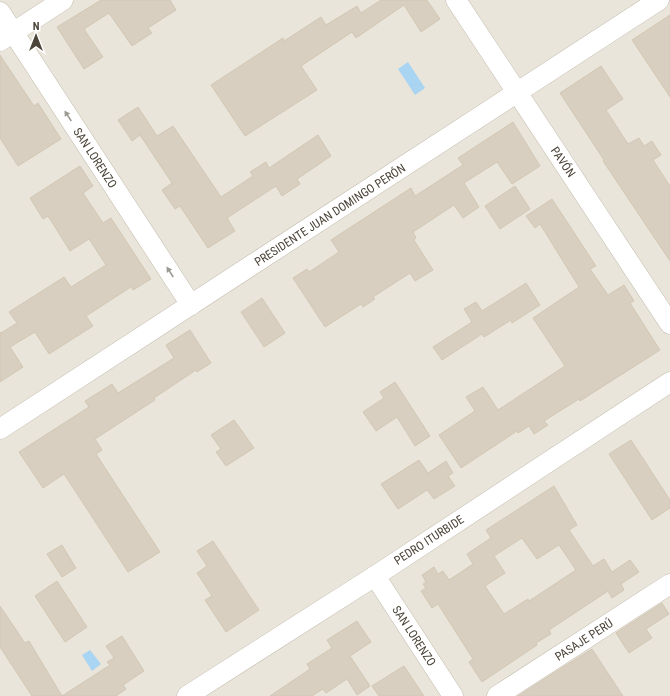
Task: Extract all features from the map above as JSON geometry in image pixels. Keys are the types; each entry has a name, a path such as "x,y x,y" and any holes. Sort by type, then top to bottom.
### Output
{"street":[{"path":"7,36 63,0"},
{"name":"PAVÓN","path":"456,0 670,324"},
{"name":"PRESIDENTE JUAN DOMINGO PERÓN","path":"0,429 659,0"},
{"name":"SAN LORENZO","path":"0,12 7,36 191,305"},
{"name":"PEDRO ITURBIDE","path":"187,696 375,576 670,382"},
{"name":"SAN LORENZO","path":"375,576 453,696"},
{"name":"PASAJE PERÚ","path":"497,696 670,584"}],"shaded area":[{"path":"0,0 670,0 670,696 0,696"}],"water":[{"path":"408,62 425,88 415,95 398,69"},
{"path":"90,650 101,664 92,671 82,655"}],"building":[{"path":"101,0 170,0 176,10 148,28 152,33 132,46 109,13 84,29 103,57 84,69 57,27"},
{"path":"381,0 427,0 440,19 421,32 404,5 356,38 352,32 301,66 317,90 245,136 211,85 283,38 284,41 321,17 326,25 357,6 361,13"},
{"path":"670,15 670,97 632,40"},
{"path":"0,55 34,106 38,103 61,139 18,166 0,138"},
{"path":"601,66 623,99 606,110 628,144 639,138 644,146 652,141 661,155 653,160 670,186 670,261 603,161 604,160 560,93"},
{"path":"138,107 157,136 173,126 221,197 253,176 250,172 266,162 269,168 318,135 331,156 297,179 300,184 282,196 276,186 227,218 235,231 208,248 180,206 175,209 162,190 172,183 140,135 132,141 118,120"},
{"path":"513,122 540,166 512,184 497,162 464,183 479,207 463,218 454,205 413,232 416,238 414,240 433,270 415,281 410,273 373,297 375,299 363,307 361,304 325,327 293,278 307,269 309,272 339,252 331,240 411,188 415,196 463,165 458,158"},
{"path":"80,166 93,186 83,193 103,223 111,218 151,279 133,290 131,287 86,316 93,326 49,354 35,332 10,347 23,367 0,382 0,332 1,333 17,323 9,312 64,277 71,287 106,265 89,239 70,251 48,216 43,219 30,198"},
{"path":"515,186 530,209 500,229 485,206"},
{"path":"552,199 596,266 590,269 608,295 624,285 634,301 630,303 660,350 580,401 579,399 544,421 548,425 534,434 529,426 518,433 517,431 461,468 439,435 475,411 466,397 483,387 498,410 565,366 533,318 579,287 540,224 535,228 526,216"},
{"path":"526,283 540,305 512,323 511,320 484,337 482,334 442,360 433,347 472,322 464,309 476,302 482,311"},
{"path":"262,298 285,333 264,347 241,312"},
{"path":"190,330 211,363 197,372 196,370 154,398 155,400 95,439 102,450 96,454 160,552 128,572 64,474 43,488 19,452 89,407 85,401 112,384 118,393 174,358 166,345"},
{"path":"395,382 430,436 415,446 397,417 376,431 363,412 384,398 380,392"},
{"path":"234,420 254,448 226,466 216,452 221,449 211,435"},
{"path":"631,440 670,500 670,508 652,520 609,454"},
{"path":"419,460 428,473 446,461 453,473 448,476 455,486 434,499 427,490 398,509 381,484"},
{"path":"554,486 577,525 569,530 593,566 604,559 612,572 630,560 639,572 621,584 624,590 612,598 608,591 549,630 551,634 536,643 537,645 482,682 469,662 473,659 438,604 432,608 421,591 426,588 423,584 426,582 422,575 434,567 438,574 443,571 449,580 473,564 467,554 491,538 486,530","holes":["522,538 537,559 559,545 576,570 529,601 528,599 504,614 485,586 505,573 494,556"]},
{"path":"213,541 259,610 226,632 205,600 212,596 197,573 207,566 197,551"},
{"path":"62,545 76,568 62,577 47,554"},
{"path":"57,581 87,627 65,642 35,596"},
{"path":"662,603 669,614 646,629 652,638 629,653 616,633"},
{"path":"0,606 25,643 29,641 62,696 32,696 0,647"},
{"path":"357,621 371,642 350,656 370,686 357,695 347,679 326,693 323,689 312,696 270,696 310,669 307,664 332,648 327,640"},
{"path":"122,636 144,671 123,685 126,689 116,696 62,696 110,665 107,662 114,658 106,646"},
{"path":"592,649 623,696 518,696 560,669"},
{"path":"404,666 424,696 379,696 372,686"}]}
